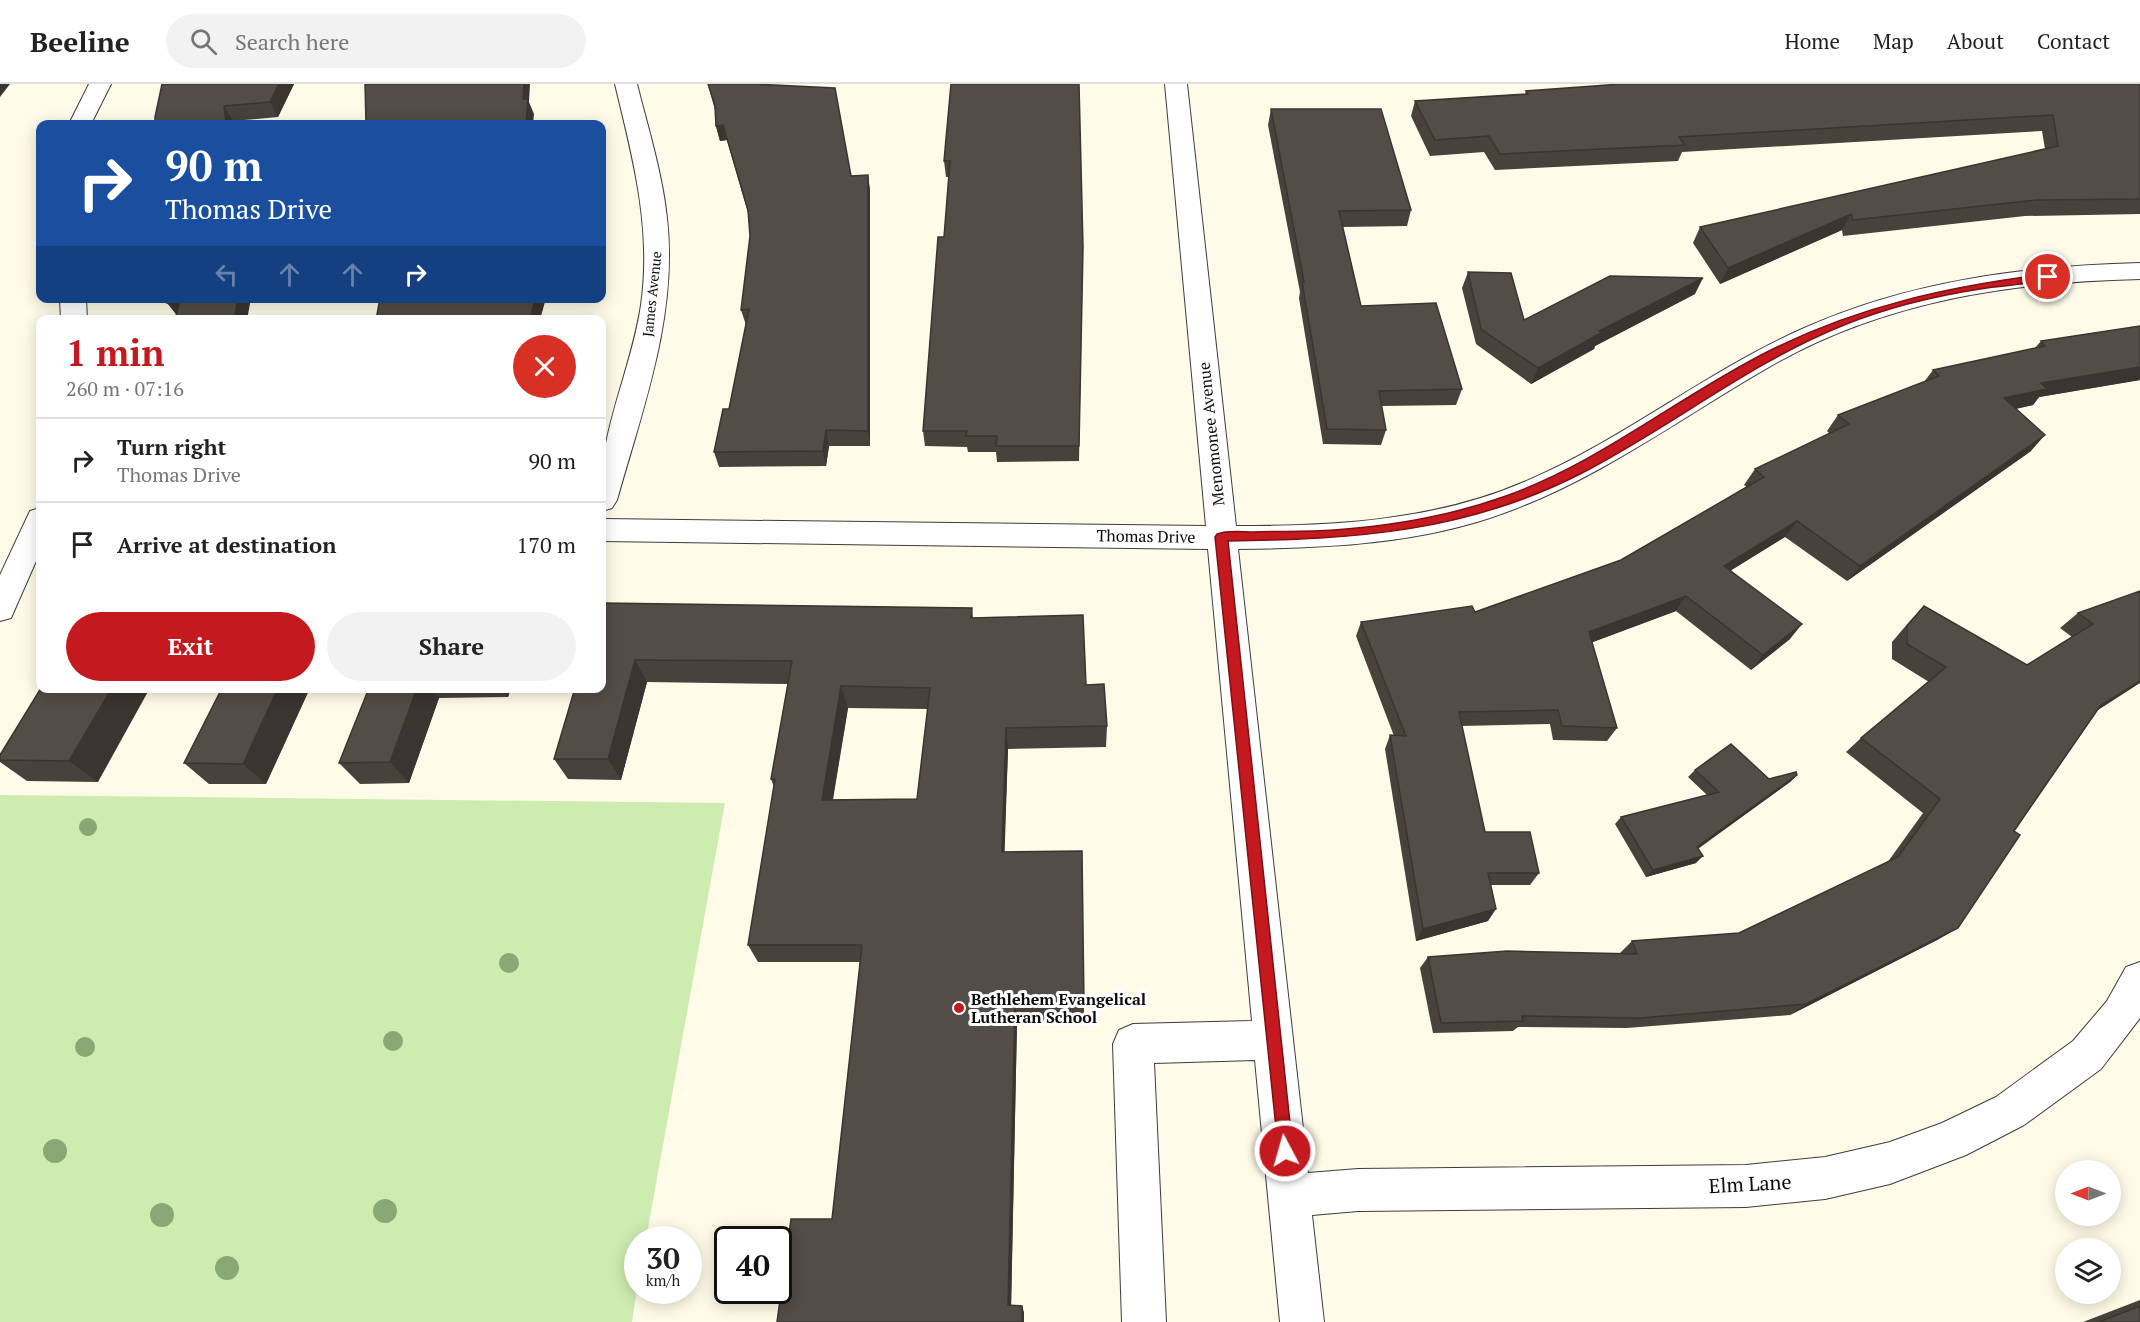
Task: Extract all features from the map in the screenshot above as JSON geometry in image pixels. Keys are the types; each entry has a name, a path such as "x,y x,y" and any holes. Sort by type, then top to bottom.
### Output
{"street":[{"path":"82,120 100,84"},
{"name":"James Avenue","path":"606,486 646,351 657,270 653,200 626,84"},
{"name":"Menomonee Avenue","path":"1176,84 1302,1322"},
{"name":"Thomas Drive","path":"606,530 1221,537 1334,534 1399,527 1452,518 1509,500 1576,471 1772,354 1841,322 1902,303 1977,286 2048,277 2140,271"},
{"path":"0,609 36,532"},
{"name":"Elm Lane","path":"1290,1195 1358,1190 1746,1186 1825,1178 1890,1162 1951,1140 2010,1111 2068,1069 2087,1054 2121,1014 2140,980"},
{"path":"1144,1322 1133,1044 1273,1040"}],"green space":[{"path":"0,795 725,803 648,1226 624,1226 624,1304 635,1304 632,1322 0,1322"}],"building":[{"path":"162,84 279,84 270,102 224,106 226,120 155,120"},
{"path":"365,84 524,84 523,99 528,99 526,120 366,120"},
{"path":"708,84 835,88 851,176 868,175 868,431 826,430 823,451 714,452 723,409 729,409 749,309 741,310 750,236 748,210 723,125 716,126 715,106"},
{"path":"951,84 1079,84 1083,247 1079,446 996,446 997,436 966,436 967,431 923,431 938,237 944,237 950,161 944,161"},
{"path":"1621,84 2140,84 2140,199 2037,200 1853,220 1851,214 1728,268 1700,227 2058,146 2053,115 1679,137 1685,145 1500,154 1489,136 1435,140 1415,101 1528,94 1526,91"},
{"path":"1271,109 1381,109 1411,210 1339,211 1361,306 1436,303 1462,389 1379,391 1386,430 1327,429 1302,282 1304,282"},
{"path":"1468,272 1511,273 1524,320 1610,276 1703,278 1599,331 1601,333 1538,368 1481,329"},
{"path":"179,303 237,303 235,315 176,315"},
{"path":"379,303 534,303 531,315 377,315"},
{"path":"2140,326 2140,367 2041,383 2047,389 2004,398 2045,435 1860,566 1797,521 1724,566 1802,624 1763,655 1686,596 1589,632 1617,728 1562,726 1558,710 1459,712 1485,832 1530,832 1539,873 1488,873 1496,909 1423,929 1390,735 1406,736 1361,622 1472,606 1475,612 1621,560 1764,477 1755,469 1849,424 1838,415 1939,376 1933,370 2045,346 2041,341"},
{"path":"2140,591 2140,681 2100,706 2014,831 2020,835 1958,928 1806,1004 1640,1018 1522,1016 1523,1021 1441,1023 1428,957 1507,951 1637,954 1632,941 1739,933 1898,857 1940,799 1861,738 1946,667 1907,644 1907,626 1924,606 2027,665 2093,624 2078,613"},
{"path":"606,603 972,608 971,618 1083,615 1086,685 1104,684 1107,726 1006,728 1002,852 1082,851 1084,1006 1015,1006 1008,1305 1022,1306 1022,1322 777,1322 779,1304 792,1304 791,1219 832,1219 862,945 748,945 775,779 771,779 792,661 635,660 608,759 554,759 574,693 606,693","holes":["841,686 930,688 917,799 822,800"]},
{"path":"38,693 109,693 69,761 0,760 0,755"},
{"path":"219,693 276,693 243,764 184,763"},
{"path":"367,693 415,693 390,762 339,763"},
{"path":"1731,744 1769,779 1796,772 1797,775 1697,847 1703,856 1653,870 1621,817 1719,792 1695,770"},
{"path":"2140,1306 2140,1322 2099,1322"}],"place":[{"name":"Bethlehem Evangelical Lutheran School","path":"959,1008"}],"route":[{"path":"1285,1151 1221,537 1334,534 1452,518 1509,500 1576,471 1772,354 1841,322 1902,303 1977,286 2048,277"}]}
